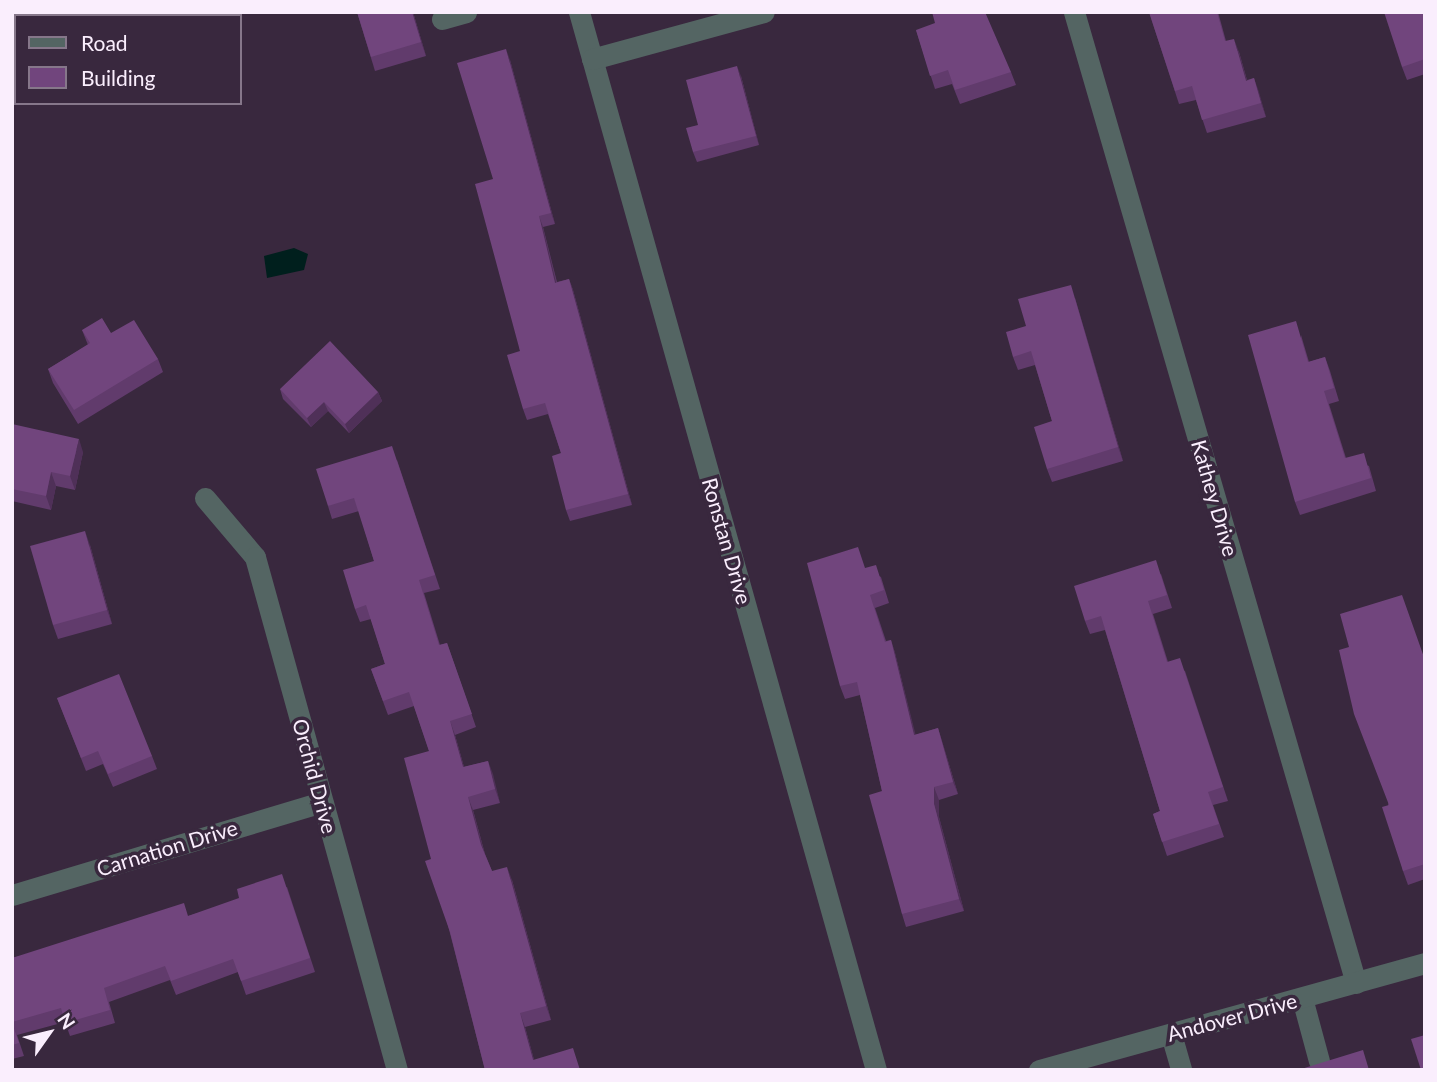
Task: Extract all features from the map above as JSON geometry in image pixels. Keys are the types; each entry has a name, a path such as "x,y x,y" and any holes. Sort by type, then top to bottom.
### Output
{"street":[{"path":"442,19 466,12"},
{"name":"Ronstan Drive","path":"579,12 876,1070"},
{"path":"592,59 764,12"},
{"name":"Kathey Drive","path":"1074,12 1356,983"},
{"name":"Orchid Drive","path":"205,498 255,556 397,1070"},
{"name":"Carnation Drive","path":"12,895 322,802"},
{"name":"Andover Drive","path":"1041,1069 1425,964"},
{"path":"1302,998 1319,1061"},
{"path":"1171,1034 1181,1070"}],"shaded area":[{"path":"294,248 308,254 304,270 267,278 264,256"}],"building":[{"path":"357,12 412,12 421,42 371,57"},
{"path":"932,12 985,12 1011,72 955,90 948,70 930,76 916,30 935,23"},
{"path":"1149,12 1217,12 1225,41 1234,39 1246,81 1254,78 1261,103 1202,120 1192,86 1175,91"},
{"path":"1384,12 1425,12 1425,59 1402,67"},
{"path":"506,49 551,213 539,216 555,283 569,279 628,494 566,510 552,456 561,453 545,403 523,409 507,355 520,351 475,184 493,179 457,63"},
{"path":"737,66 756,136 693,152 686,128 698,125 686,80"},
{"path":"1071,285 1118,447 1047,469 1034,427 1052,421 1031,351 1013,357 1006,332 1026,326 1018,299"},
{"path":"102,318 111,333 134,320 158,359 74,410 48,369 90,343 82,330"},
{"path":"1296,321 1308,362 1325,357 1334,388 1324,391 1345,458 1364,453 1371,478 1295,502 1248,335"},
{"path":"330,341 378,392 345,424 324,402 307,418 280,389"},
{"path":"12,424 79,439 70,476 51,472 46,496 12,489"},
{"path":"392,446 435,575 419,580 439,645 447,643 472,714 450,721 463,767 488,761 495,789 468,797 481,845 492,871 507,867 546,1006 520,1013 533,1060 573,1048 580,1070 485,1070 450,932 425,861 431,859 404,758 429,751 409,692 383,701 371,669 385,664 366,605 355,609 343,570 374,561 354,498 328,506 316,469"},
{"path":"85,531 107,610 53,625 30,546"},
{"path":"858,547 865,568 876,565 884,590 870,595 885,642 891,640 914,735 938,728 953,782 934,787 934,804 959,899 902,914 869,795 882,791 857,682 840,686 807,563"},
{"path":"1156,560 1167,595 1148,601 1167,662 1180,658 1223,787 1208,792 1219,824 1162,842 1153,814 1160,811 1101,616 1085,621 1074,586"},
{"path":"1402,595 1425,660 1425,864 1403,871 1382,807 1389,805 1354,714 1339,650 1349,647 1340,614"},
{"path":"119,674 152,756 108,774 98,751 81,758 57,698"},
{"path":"282,874 310,958 241,981 233,959 171,981 165,966 104,988 110,1010 65,1023 61,1008 12,1022 12,958 184,903 188,916 239,898 237,889"},
{"path":"12,1023 19,1043 12,1045"},
{"path":"1425,1035 1425,1070 1421,1070 1411,1039"},
{"path":"1363,1050 1369,1070 1298,1070"}]}
